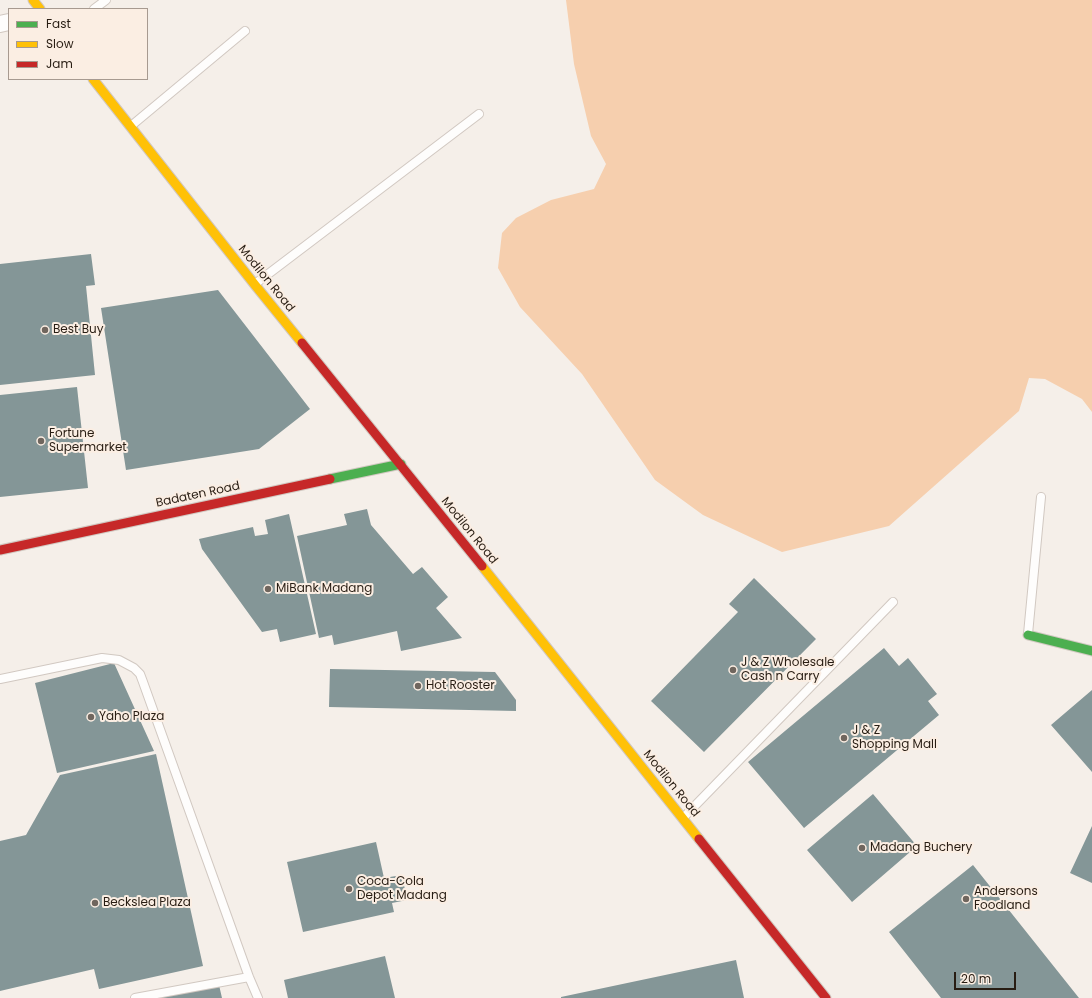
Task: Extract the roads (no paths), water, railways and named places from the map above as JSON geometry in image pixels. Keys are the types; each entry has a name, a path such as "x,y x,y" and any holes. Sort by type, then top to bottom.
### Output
{"street":[{"path":"33,0 39,8"},
{"name":"Modilon Road","path":"94,80 255,285 401,464 826,998"},
{"name":"Badaten Road","path":"0,550 401,464"},
{"path":"1028,635 1092,651"}],"lane":[{"path":"95,8 106,0"},
{"path":"130,126 245,31"},
{"path":"255,285 479,114"},
{"path":"1028,635 1041,497"},
{"path":"683,818 893,602"},
{"path":"0,679 106,658 127,663 140,674 249,977 258,998"},
{"path":"135,998 249,977"}],"place":[{"name":"Best Buy","path":"45,330"},
{"name":"Fortune Supermarket","path":"41,441"},
{"name":"MiBank Madang","path":"268,589"},
{"name":"J & Z Wholesale Cash n Carry","path":"733,670"},
{"name":"Hot Rooster","path":"418,686"},
{"name":"Yaho Plaza","path":"91,717"},
{"name":"J & Z Shopping Mall","path":"844,738"},
{"name":"Madang Buchery","path":"862,848"},
{"name":"Coca-Cola Depot Madang","path":"349,889"},
{"name":"Andersons Foodland","path":"966,899"},
{"name":"Beckslea Plaza","path":"95,903"}]}
